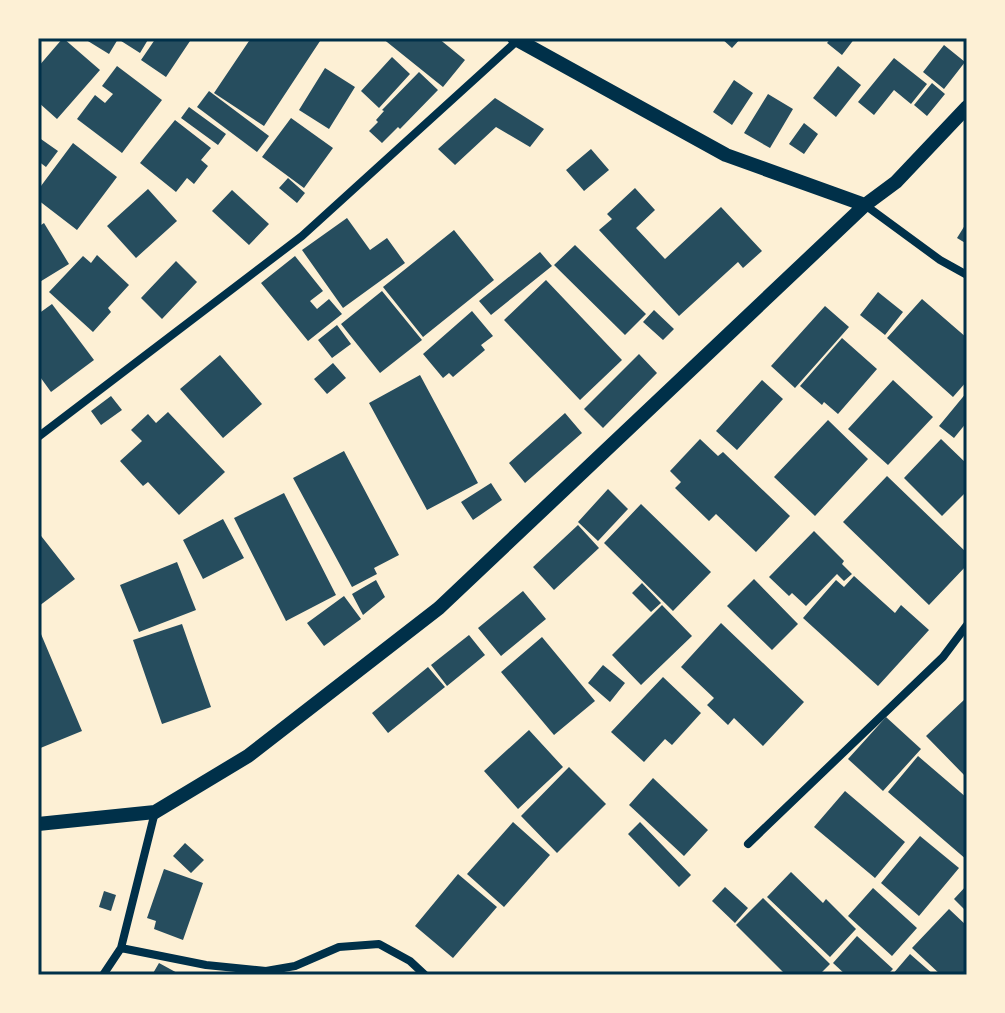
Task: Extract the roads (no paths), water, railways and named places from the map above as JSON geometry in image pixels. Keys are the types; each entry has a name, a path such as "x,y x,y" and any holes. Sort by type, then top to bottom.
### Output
{"street":[{"path":"38,437 302,236 517,39 726,155 865,205 940,260 967,275"},
{"path":"38,824 155,812 248,756 439,608 865,205 896,182 967,107"},
{"path":"748,844 943,657 967,625"},
{"path":"103,975 121,948 155,812"},
{"path":"121,948 206,965 266,971 295,966 339,947 379,944 410,961 425,975"}]}
